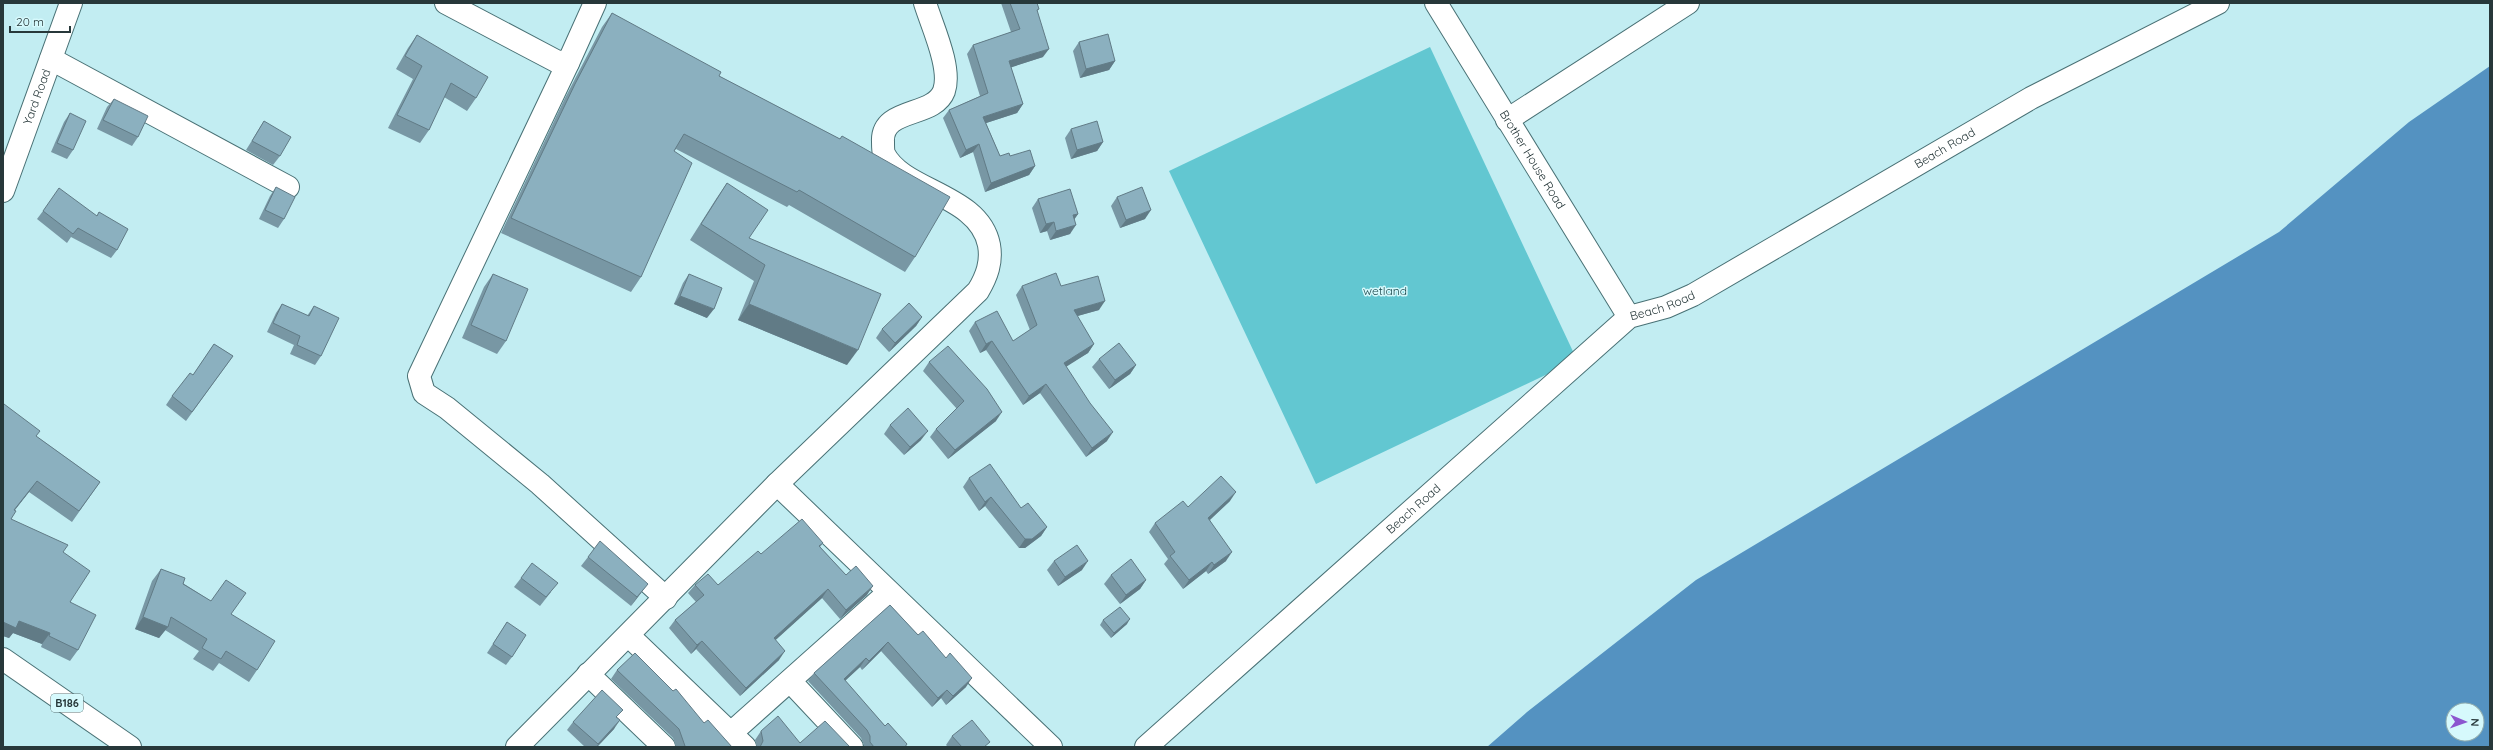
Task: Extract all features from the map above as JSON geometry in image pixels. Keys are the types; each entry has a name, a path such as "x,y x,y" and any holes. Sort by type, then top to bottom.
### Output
{"street":[{"name":"Yard Road","path":"3,191 71,3"},
{"path":"446,3 556,61 568,63"},
{"path":"595,3 419,376 424,393 447,408 540,484 666,598"},
{"path":"517,747 588,674 629,636 777,484 978,291 987,276 991,255 987,236 977,219 958,205 890,164 884,152 883,137 889,124 897,118 929,106 937,101 943,92 946,80 945,67 925,3"},
{"name":"Brother House Road","path":"1436,3 1629,317"},
{"path":"1507,120 1688,3"},
{"name":"Beach Road","path":"1146,747 1629,317 1666,307 1693,295 2031,98 2218,3"},
{"path":"51,58 288,186"},
{"path":"777,484 888,593 1052,747"},
{"path":"629,636 738,740 790,681 888,593"},
{"name":"B186","path":"3,659 130,747"},
{"path":"588,674 664,747"},
{"path":"790,681 852,747"}],"green space":[{"name":"wetland","path":"1430,47 1577,360 1316,484 1169,171"}],"shaded area":[{"path":"2490,66 2490,747 1487,747 1527,712 1696,580 2279,232 2409,122"}],"building":[{"path":"1010,3 1037,3 1039,9 1037,10 1049,49 1009,61 1023,104 983,117 1000,156 1009,153 1010,156 1030,150 1035,166 991,183 979,144 966,150 949,110 988,93 973,45 1020,29"},
{"path":"612,13 721,72 719,76 840,139 842,136 950,197 915,257 799,190 797,192 684,134 674,151 692,163 641,277 511,218 575,84"},
{"path":"1108,34 1115,61 1086,69 1079,42"},
{"path":"417,35 488,77 476,98 451,83 429,130 397,115 422,66 405,56"},
{"path":"114,99 148,116 138,137 103,120"},
{"path":"70,113 86,121 73,150 57,143"},
{"path":"264,121 291,137 280,156 252,141"},
{"path":"1097,121 1103,142 1077,150 1071,129"},
{"path":"727,183 768,210 749,238 881,294 858,350 749,304 765,265 701,224"},
{"path":"276,187 295,197 284,219 265,210"},
{"path":"1142,187 1151,210 1126,220 1117,197"},
{"path":"59,188 97,216 99,212 128,229 117,250 78,228 73,234 43,211"},
{"path":"1070,189 1078,214 1073,215 1076,225 1056,231 1054,222 1046,224 1038,199"},
{"path":"1056,273 1061,286 1098,276 1105,301 1074,310 1094,344 1064,363 1090,403 1113,432 1092,448 1046,384 1029,396 992,341 986,344 975,322 997,311 1013,341 1037,325 1022,286"},
{"path":"493,274 528,289 506,341 471,325"},
{"path":"689,274 722,288 714,309 680,296"},
{"path":"909,303 922,317 895,343 882,329"},
{"path":"282,304 309,316 314,306 339,318 321,356 297,345 300,336 273,323"},
{"path":"1119,343 1136,365 1115,380 1099,359"},
{"path":"214,344 233,356 192,412 172,396 190,373 193,375"},
{"path":"948,346 987,389 1002,412 955,450 936,429 964,401 929,362"},
{"path":"4,404 40,431 36,436 100,482 79,511 37,481 14,510 16,511 11,519 68,545 63,552 90,571 70,602 96,615 78,650 49,636 50,633 19,621 16,628 3,622"},
{"path":"908,408 928,431 910,447 890,425"},
{"path":"990,464 1021,508 1028,503 1047,527 1032,539 1025,539 991,497 985,502 969,478"},
{"path":"1221,476 1236,492 1208,518 1232,552 1214,565 1212,562 1189,580 1170,556 1175,552 1155,523 1183,501 1188,507"},
{"path":"802,519 823,543 819,546 846,575 856,566 873,586 846,610 828,589 774,638 785,651 746,688 702,641 697,645 675,620 704,595 695,585 708,574 718,585 758,551 761,554"},
{"path":"600,541 648,584 637,597 588,557"},
{"path":"1077,545 1088,561 1065,577 1054,561"},
{"path":"1131,559 1146,580 1126,595 1111,575"},
{"path":"532,563 558,583 546,597 521,578"},
{"path":"161,569 185,578 183,584 211,601 226,580 246,593 231,614 275,641 257,670 226,651 221,659 202,648 207,639 171,617 168,627 143,617"},
{"path":"890,605 918,635 923,631 946,658 950,653 972,678 953,696 947,690 938,698 888,642 869,661 866,658 844,679 885,726 888,723 907,744 905,747 874,747 870,742 870,736 867,730 814,673"},
{"path":"1120,607 1130,619 1114,633 1103,620"},
{"path":"507,622 526,635 512,657 493,644"},
{"path":"635,653 673,691 676,689 704,723 708,720 732,747 683,747 685,746 679,729 617,670"},
{"path":"602,690 623,710 616,717 620,720 598,744 573,722"},
{"path":"778,716 800,743 825,721 850,747 760,747 763,741 761,731"},
{"path":"972,720 990,742 984,747 962,747 952,736"}]}
